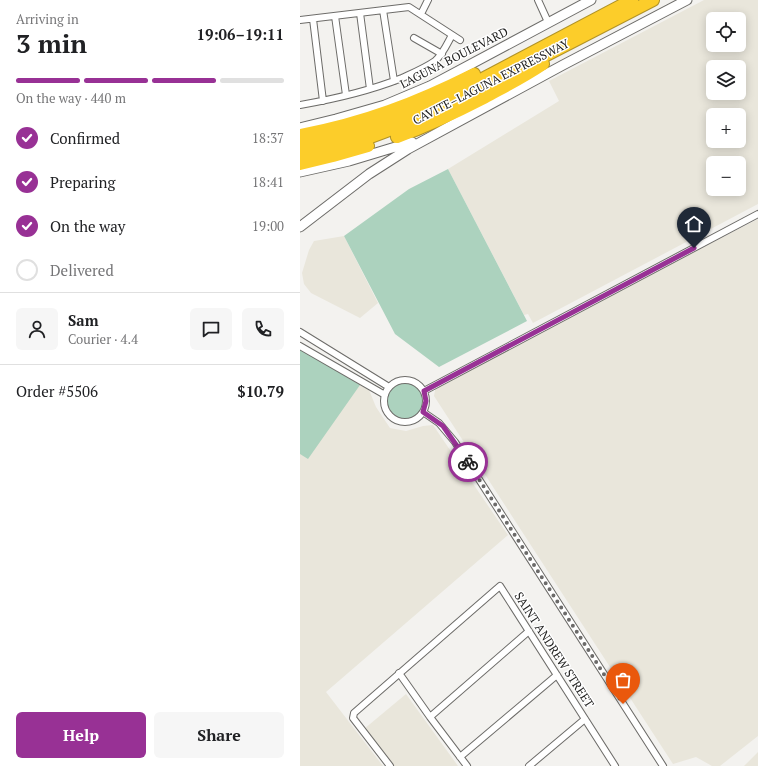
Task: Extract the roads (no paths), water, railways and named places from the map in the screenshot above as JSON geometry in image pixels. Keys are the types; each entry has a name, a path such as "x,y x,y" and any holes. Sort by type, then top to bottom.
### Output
{"highway":[{"name":"CAVITE–LAGUNA EXPRESSWAY","path":"300,155 368,138 432,114 578,34 632,0"},
{"name":"CAVITE–LAGUNA EXPRESSWAY","path":"300,145 366,129 429,106 578,34 653,0"},
{"path":"300,135 334,128 386,113 431,95 510,56 578,34"},
{"path":"300,164 350,152 419,129 447,117 526,76 578,34"}],"main road":[{"name":"LAGUNA BOULEVARD","path":"300,128 385,105 430,86 591,0"},
{"path":"300,227 379,167 430,136 687,0"},
{"path":"300,172 373,154 430,136"}],"street":[{"path":"421,14 428,0"},
{"path":"538,0 548,22"},
{"path":"300,20 409,7 460,40"},
{"path":"383,10 394,81"},
{"path":"360,13 370,89"},
{"path":"336,16 346,95"},
{"path":"313,19 323,101"},
{"path":"300,105 323,101 370,89 394,81 425,67 442,54 452,35"},
{"path":"414,38 442,54"},
{"path":"424,391 758,214"},
{"path":"301,333 389,387"},
{"path":"300,346 385,395"},
{"path":"408,380 417,384 424,391 426,401 423,412 411,421 405,422 397,420 386,410 384,403 385,395 389,387 398,381 408,380"},
{"path":"423,412 439,423 455,442 662,766"},
{"name":"SAINT ANDREW STREET","path":"399,673 500,586 585,719 612,765"},
{"path":"430,717 529,631"},
{"path":"390,766 353,718 353,715 399,673 467,766"},
{"path":"460,757 557,675"},
{"path":"529,766 585,719"}]}
